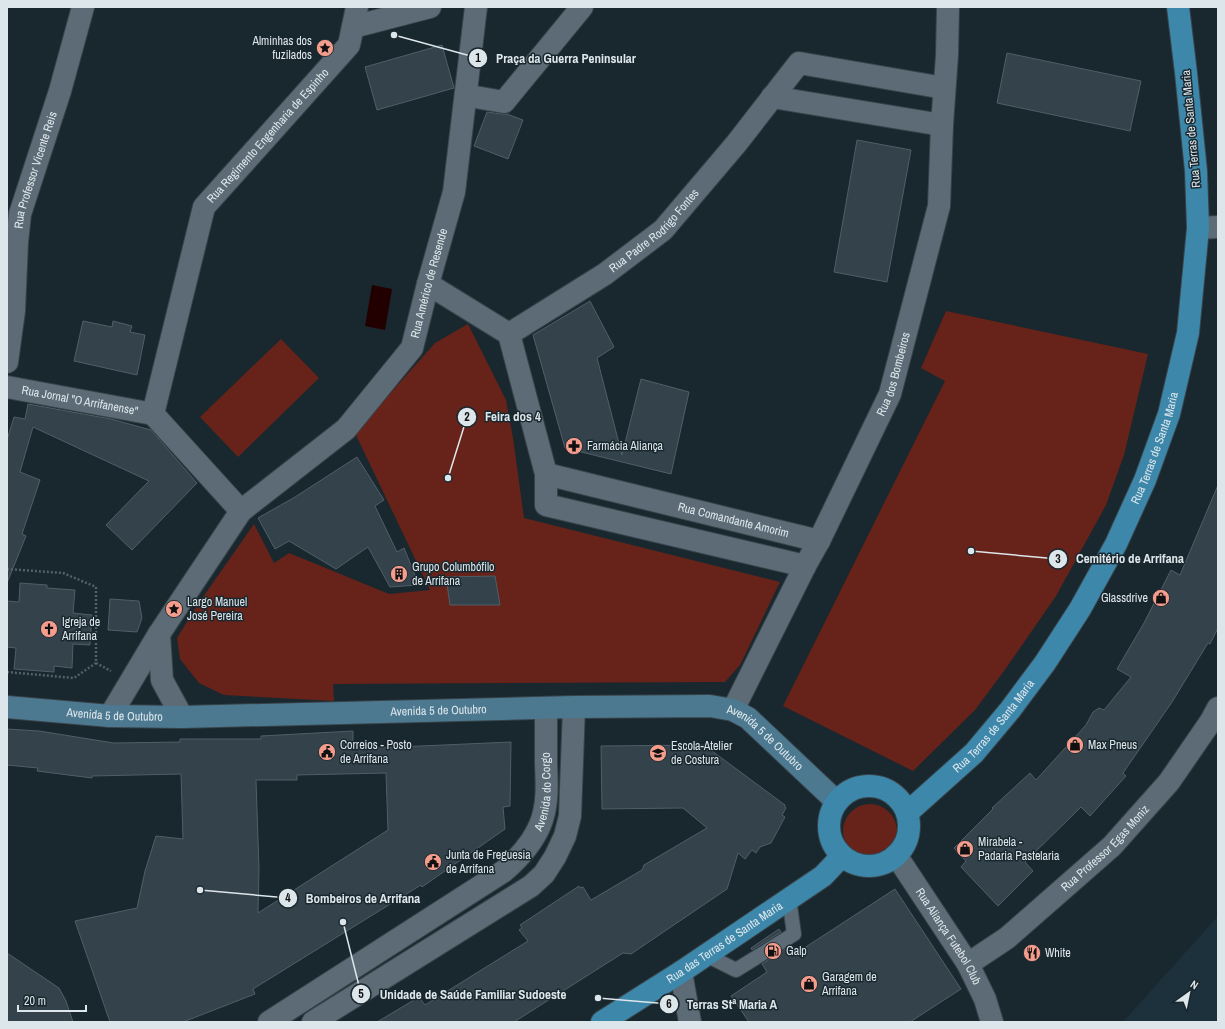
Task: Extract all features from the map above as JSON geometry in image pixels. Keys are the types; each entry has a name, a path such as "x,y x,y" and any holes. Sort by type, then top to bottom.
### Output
{"main road":[{"name":"Rua Terras de Santa Maria","path":"907,813 974,753 1010,710 1049,657 1080,609 1116,544 1144,480 1169,414 1188,333 1208,227 1196,171 1178,7"},
{"name":"Avenida 5 de Outubro","path":"7,707 110,716 182,717 574,707 710,706 733,710 748,718 836,801"},
{"path":"869,785 881,788 892,793 901,802 907,813 909,824 908,836 896,855 887,862 864,866 852,862 842,856 834,847 828,824 836,801 845,792 857,787 869,785"},
{"name":"Rua das Terras de Santa Maria","path":"602,1022 681,972 823,876 842,856"}],"street":[{"name":"Rua Professor Vicente Reis","path":"7,362 14,311 12,244 20,214 60,91 83,7"},
{"path":"355,17 430,7"},
{"name":"Rua Américo de Resende","path":"241,511 346,429 412,348 454,192 476,7"},
{"path":"475,96 504,102 582,7"},
{"name":"Rua dos Bombeiros","path":"733,710 819,541 890,394 939,206 948,7"},
{"name":"Rua Regimento Engenharia de Espinho","path":"153,414 204,207 349,45 355,17"},
{"name":"Rua Padre Rodrigo Fontes","path":"509,334 605,274 663,230 736,144 799,63 944,88"},
{"path":"772,97 942,125"},
{"path":"428,284 509,334 546,474 546,505 805,566"},
{"name":"Rua Jornal \"O Arrifanense\"","path":"7,387 153,414"},
{"path":"110,716 159,634 241,511 153,414"},
{"name":"Rua Comandante Amorim","path":"546,474 819,541"},
{"path":"642,528 648,499"},
{"path":"159,634 162,680 182,717"},
{"path":"313,1022 530,886 544,874 555,857 565,836 570,816 574,707"},
{"name":"Avenida do Corgo","path":"269,1022 504,871 519,857 531,841 540,825 545,810 547,794 546,708"},
{"name":"Rua Professor Egas Moniz","path":"968,964 1007,938 1112,846 1169,782 1211,721 1218,708"},
{"name":"Rua Aliança Futebol Club","path":"896,855 968,964 985,999 992,1022"},
{"path":"681,972 690,1022"}],"lane":[{"path":"706,955 736,970 794,934 790,898"}],"path":[{"path":"7,569 63,573 96,587 96,663"},
{"path":"7,672 74,678 96,663"},
{"path":"96,663 122,678 131,681"}],"shaded area":[{"path":"372,285 392,289 385,330 365,326"},
{"path":"946,311 1148,354 1124,455 1106,505 1056,596 975,710 913,771 783,706 945,381 921,368"},
{"path":"468,324 506,400 524,518 780,582 740,665 725,682 333,684 334,701 224,695 199,683 180,659 177,638 196,607 254,524 274,563 289,553 389,594 430,590 355,433 435,343"},
{"path":"281,339 319,378 238,457 200,417"},
{"path":"870,804 880,806 889,812 895,821 897,831 895,841 889,850 880,856 870,858 860,856 851,850 845,841 843,831 845,821 851,812 860,806"},
{"path":"1218,916 1218,1022 1123,1022"}],"building":[{"path":"442,45 454,88 377,110 365,67"},
{"path":"1007,53 1141,81 1130,131 997,103"},
{"path":"487,112 507,114 523,120 508,159 474,146"},
{"path":"857,140 911,150 887,282 834,272"},
{"path":"590,301 614,347 597,358 622,455 641,379 689,392 671,474 565,448 533,335"},
{"path":"83,321 112,327 113,321 132,326 130,332 145,335 137,375 74,361"},
{"path":"28,404 111,419 151,430 197,483 132,550 106,525 149,481 33,427 20,472 40,480 22,534 26,536 7,583 7,440 14,417 25,419"},
{"path":"357,457 384,500 375,506 397,552 404,548 419,585 390,587 368,547 336,569 289,541 275,549 258,518 295,497"},
{"path":"1218,485 1218,628 1210,644 1208,643 1172,702 1123,773 1126,776 1090,816 1081,807 1025,862 1033,871 998,906 961,867 966,861 954,848 993,809 992,808 1030,773 1036,780 1086,725 1093,712 1099,708 1104,710 1131,677 1117,669 1144,623 1171,570 1180,575"},
{"path":"495,576 500,605 450,605 446,577"},
{"name":"Igreja de Arrifana","path":"20,583 47,585 47,588 75,590 73,613 92,615 90,645 73,644 72,668 54,666 54,672 14,669 16,648 7,647 7,601 19,602"},
{"path":"110,599 139,601 142,618 137,632 108,630"},
{"path":"7,729 39,731 114,743 180,742 180,739 261,739 261,736 353,731 353,749 511,742 510,806 503,807 505,829 422,887 421,885 253,989 255,994 183,1022 110,1022 75,921 137,908 145,871 156,836 183,839 181,774 92,776 92,778 37,771 38,768 7,765","holes":["386,773 388,830 258,913 259,869 256,780 297,780 297,775"]},
{"path":"704,745 785,805 786,808 782,815 785,817 771,843 760,847 756,853 752,850 745,859 738,853 727,889 631,954 623,953 514,1022 377,1022 419,997 425,1005 528,941 519,930 522,928 520,925 579,886 580,888 583,887 591,900 642,870 644,865 707,828 683,808 602,809 601,746"},
{"path":"895,889 961,989 910,1022 749,1022 731,996 767,972 762,964 790,946 795,954"},
{"path":"779,929 781,932 752,950 751,948"},
{"path":"7,953 59,988 66,1001 73,1022 7,1022"}],"place":[{"name":"Praça da Guerra Peninsular","path":"394,35"},
{"name":"Alminhas dos fuzilados","path":"325,48"},
{"name":"Farmácia Aliança","path":"574,446"},
{"name":"Feira dos 4","path":"448,478"},
{"name":"Cemitério de Arrifana","path":"971,551"},
{"name":"Grupo Columbófilo de Arrifana","path":"399,574"},
{"name":"Glassdrive","path":"1161,598"},
{"name":"Largo Manuel José Pereira","path":"174,609"},
{"name":"Igreja de Arrifana","path":"49,629"},
{"name":"Max Pneus","path":"1075,745"},
{"name":"Correios - Posto de Arrifana","path":"327,752"},
{"name":"Escola-Atelier de Costura","path":"658,753"},
{"name":"Mirabela - Padaria Pastelaria","path":"965,849"},
{"name":"Junta de Freguesia de Arrifana","path":"433,862"},
{"name":"Bombeiros de Arrifana","path":"200,890"},
{"name":"Unidade de Saúde Familiar Sudoeste","path":"343,922"},
{"name":"Galp","path":"773,951"},
{"name":"White","path":"1032,953"},
{"name":"Garagem de Arrifana","path":"809,984"},
{"name":"Terras Stª Maria A","path":"598,998"}]}
